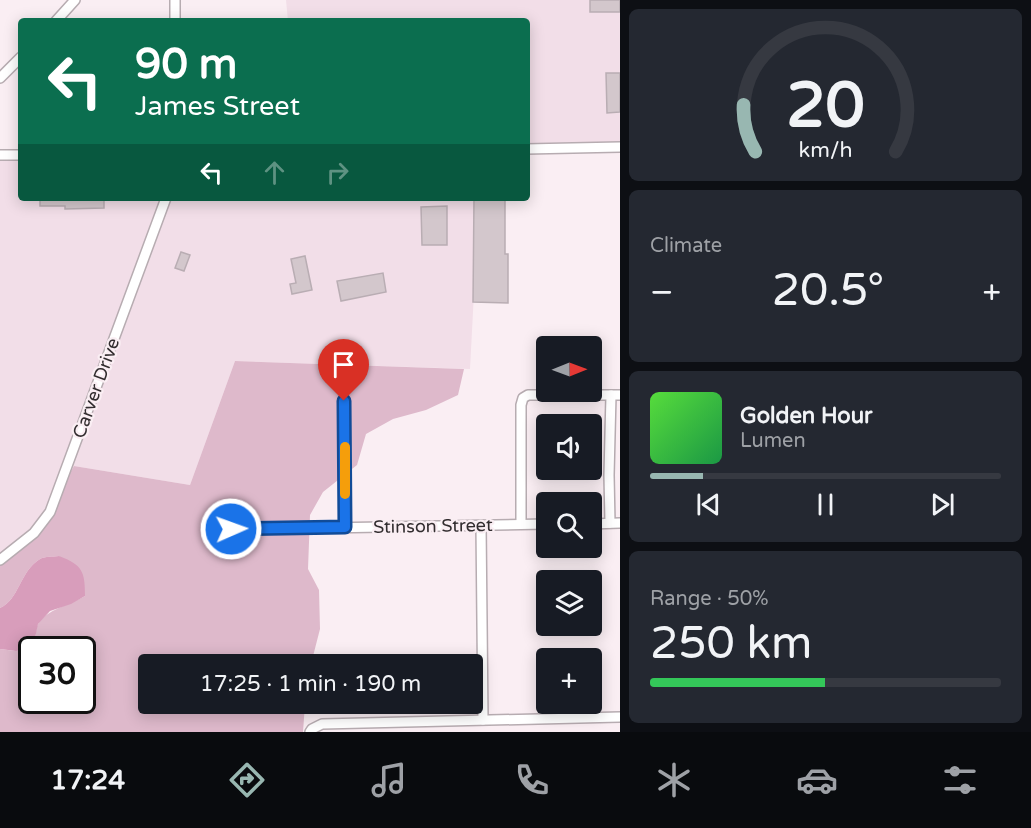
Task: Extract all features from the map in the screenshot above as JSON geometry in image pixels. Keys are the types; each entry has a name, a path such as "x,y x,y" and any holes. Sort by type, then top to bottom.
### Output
{"street":[{"path":"59,18 75,0"},
{"path":"175,0 176,18"},
{"path":"0,78 18,60"},
{"path":"530,149 620,147"},
{"path":"0,155 18,155"},
{"name":"Carver Drive","path":"0,560 24,543 50,512 165,201"},
{"path":"521,524 521,405 523,398 528,395 615,395 609,475 615,523"},
{"path":"344,401 345,527"},
{"name":"Stinson Street","path":"212,530 536,524"},
{"path":"481,525 483,720"},
{"path":"311,730 322,724 620,717"},
{"path":"441,721 441,732"}],"shaded area":[{"path":"286,0 620,0 620,143 530,144 530,18 288,18"},
{"path":"0,160 18,160 18,201 479,201 470,369 235,361 190,485 74,466 42,522 0,557"},
{"path":"235,361 464,369 458,395 426,410 393,419 366,434 357,465 323,492 310,515 308,569 319,590 320,629 314,654 138,654 138,714 304,714 303,732 0,732 0,649 15,651 18,649 18,714 96,714 96,636 35,636 37,625 42,619 85,596 59,556 40,559 33,564 11,599 0,608 0,557 42,522 74,466 190,485"},
{"path":"59,556 78,566 83,575 85,596 71,604 50,611 38,624 35,636 18,636 18,650 0,649 0,608 11,599 33,564 47,557"}],"building":[{"path":"590,0 620,0 620,12 590,12"},
{"path":"606,73 620,73 620,112 607,113"},
{"path":"40,201 104,201 104,208 65,209 65,206 40,206"},
{"path":"474,201 505,201 508,303 473,302"},
{"path":"447,206 447,245 422,245 421,207"},
{"path":"181,252 190,255 184,271 175,268"},
{"path":"305,256 312,290 292,294 290,284 296,283 291,259"},
{"path":"383,273 386,292 341,301 337,281"}],"slow traffic":[{"path":"345,447 345,494"}],"route":[{"path":"231,529 345,527 344,401"}]}
